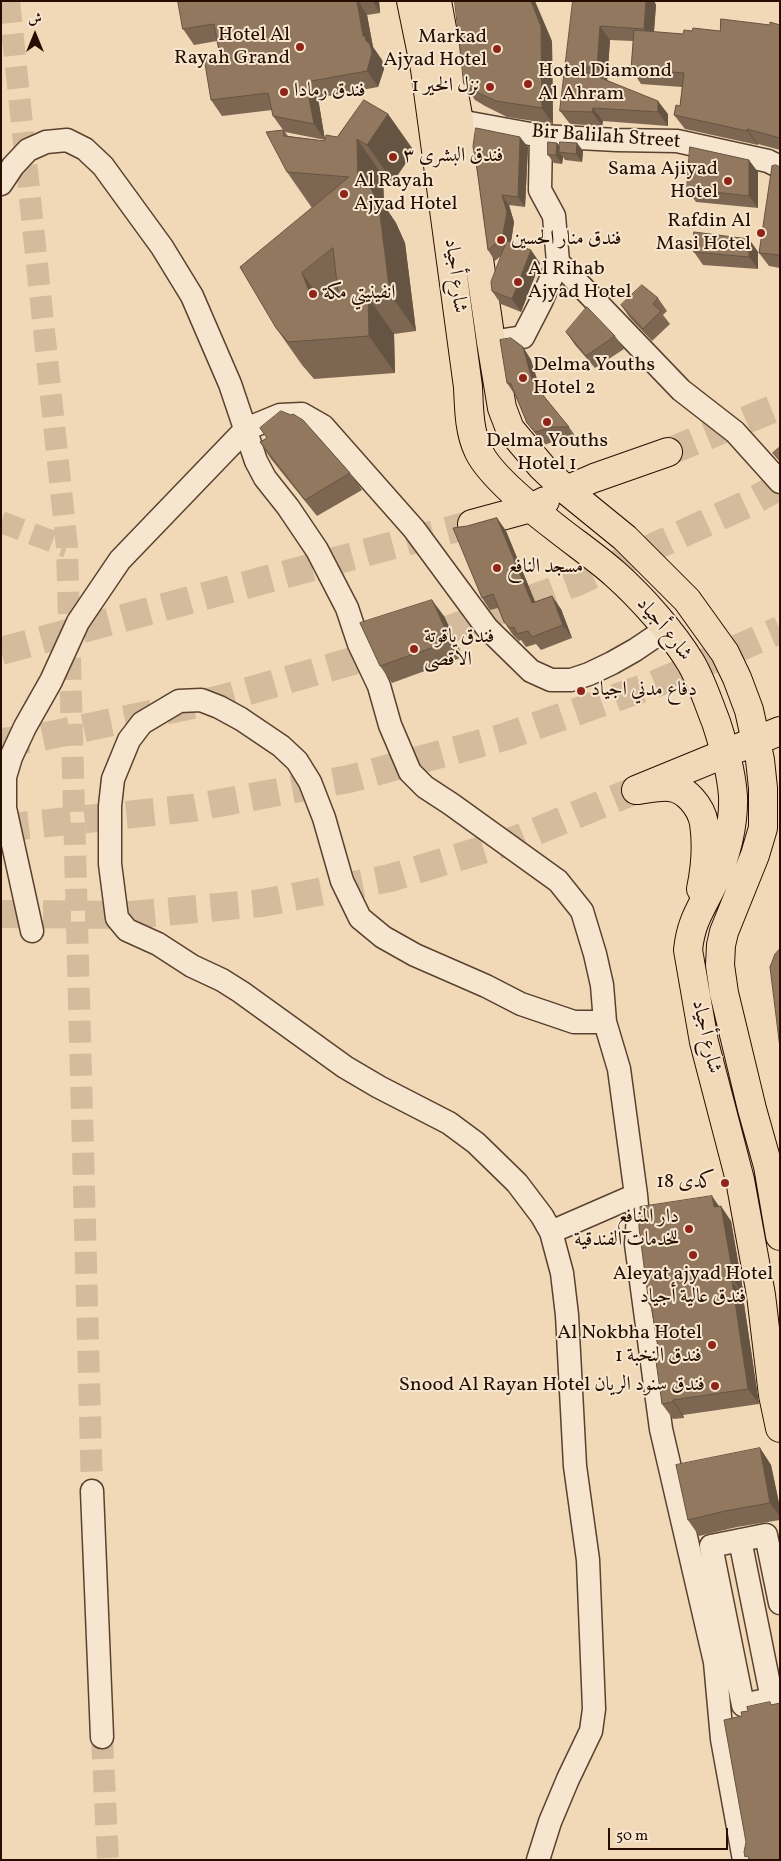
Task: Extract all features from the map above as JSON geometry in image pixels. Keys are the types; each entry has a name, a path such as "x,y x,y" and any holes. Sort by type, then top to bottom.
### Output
{"main road":[{"name":"شارع أجياد","path":"411,1 425,69 468,387 470,420 478,450 494,473 531,508 614,574 666,629 691,664 704,690 726,754 731,774 733,798 731,824 720,867 694,919 688,950 704,1042 740,1180 761,1295 773,1396 780,1428"},
{"name":"شارع أجياد","path":"438,1 459,121 502,408 510,429 542,467 566,490 625,538 687,600 725,654 737,678 749,710 768,736 763,788 763,828 755,855 724,932 720,965 724,993 768,1166 780,1236"},
{"path":"472,524 531,508 594,478 668,452"},
{"path":"694,919 703,880 704,848 704,822 696,803 686,793 670,787 636,790 768,736"}],"street":[{"name":"Bir Balilah Street","path":"459,121 541,136 678,141 768,160 780,167"},
{"path":"491,342 523,337 541,302 558,262 554,216 540,190 541,136"},
{"path":"1,184 13,166 28,150 46,142 67,140 85,149 103,166 162,247 192,296 230,384 256,461 265,478 317,550 346,608 359,644 379,686 390,726 410,772 425,787 558,881 582,911 602,985 605,1022 619,1069 636,1195 638,1217 636,1244 661,1429 715,1662 722,1738 744,1860"},
{"path":"558,262 681,390 736,432 780,482"},
{"path":"32,931 5,808 5,777 11,757 25,727 51,681 78,622 120,560 246,429 280,415 302,414 324,426 414,529 487,628 531,671 551,680 571,680 590,674 612,663 666,629"},
{"path":"538,1860 547,1830 568,1778 591,1731 594,1709 588,1560 575,1466 567,1315 562,1274 551,1232 542,1216 517,1183 476,1143 449,1123 345,1067 234,988 192,966 158,944 127,930 117,918 110,864 110,806 112,779 129,740 142,723 179,701 202,700 241,719 281,746 297,762 310,782 324,818 342,881 360,918 384,937 415,955 486,986 521,1004 574,1022 605,1022"},
{"path":"551,1232 636,1195"},
{"path":"92,1491 102,1737"},
{"path":"776,1698 740,1540 766,1535 780,1603"}],"building":[{"path":"178,1 357,1 363,36 365,36 366,41 370,44 372,53 367,71 306,82 314,124 273,116 268,93 211,100 204,58 220,56 214,24 183,29"},
{"path":"455,1 531,1 541,26 542,108 496,101 464,84"},
{"path":"573,1 646,1 644,29 600,26 597,68 571,66 658,101 658,112 593,108 592,112 560,111"},
{"path":"721,19 770,25 770,22 780,25 780,138 747,129 747,131 674,115 676,105 680,106 684,73 631,69 634,30 683,34 684,30 692,31 693,28 720,31"},
{"path":"364,100 388,114 367,145 357,139 358,184 370,186 379,206 390,294 368,297 369,336 288,342 276,328 240,267 349,177 287,172 266,132 283,130 284,136 325,141 326,135 337,137","holes":["333,248 338,292 311,296 302,273"]},
{"path":"476,128 520,137 518,197 502,195 507,212 502,239 488,250 473,147"},
{"path":"548,142 557,143 556,155 548,155"},
{"path":"560,142 577,143 576,154 559,152"},
{"name":"Sama Ajiyad Hotel","path":"690,147 749,160 749,196 687,189"},
{"path":"772,166 780,167 780,255 759,253"},
{"path":"694,232 749,239 749,257 694,252"},
{"path":"507,241 531,250 512,299 492,291 491,282"},
{"path":"642,285 658,298 653,304 661,311 643,329 621,305"},
{"path":"587,307 615,336 586,356 566,332"},
{"path":"511,338 523,347 533,383 569,427 553,427 535,432 527,423 511,384 507,383 500,340"},
{"path":"281,411 293,414 303,420 350,473 305,500 260,442 267,438 260,428"},
{"path":"780,447 780,461 773,453"},
{"path":"497,518 532,603 552,596 563,625 532,637 528,631 517,634 514,627 510,628 504,622 493,594 482,598 453,528"},
{"path":"432,600 451,641 380,666 360,623"},
{"path":"780,949 780,1048 770,967 775,954"},
{"path":"712,1196 714,1207 721,1206 734,1281 732,1281 748,1389 673,1400 673,1402 662,1404 656,1361 660,1360 651,1304 649,1304 639,1228 640,1207"},
{"path":"760,1448 770,1503 688,1520 676,1465"},
{"path":"770,1702 771,1705 780,1703 780,1860 749,1860 748,1856 745,1857 744,1852 746,1842 724,1720 742,1716 741,1712 748,1711 747,1707"}],"tunnel":[{"path":"9,1 67,547 92,1491"},
{"path":"668,452 780,406"},
{"path":"1,742 37,738 221,699 401,647 577,582 747,504 780,486"},
{"path":"1,522 67,547"},
{"path":"1,651 472,524"},
{"path":"1,828 192,808 349,779 504,737 655,684 780,630"},
{"path":"1,914 131,915 262,903 390,878 515,840 636,790"},
{"path":"102,1737 108,1860"}],"place":[{"name":"Hotel Al Rayah Grand","path":"300,47"},
{"name":"Markad Ajyad Hotel","path":"497,49"},
{"name":"Hotel Diamond Al Ahram","path":"528,84"},
{"name":"نزل الخير 1","path":"490,87"},
{"name":"فندق رمادا","path":"284,92"},
{"name":"فندق البشرى ٣","path":"393,157"},
{"name":"Sama Ajiyad Hotel","path":"728,181"},
{"name":"Al Rayah Ajyad Hotel","path":"344,194"},
{"name":"Rafdin Al Masi Hotel","path":"761,233"},
{"name":"فندق منار الحسين","path":"501,240"},
{"name":"Al Rihab Ajyad Hotel","path":"518,282"},
{"name":"انفينيتي مكة","path":"313,294"},
{"name":"Delma Youths Hotel 2","path":"523,378"},
{"name":"Delma Youths Hotel 1","path":"547,422"},
{"name":"مسجد النافع","path":"497,568"},
{"name":"فندق ياقوتة الاقصى","path":"414,649"},
{"name":"دفاع مدني اجياد","path":"581,691"},
{"name":"كدى 18","path":"725,1183"},
{"name":"دار المنافع للخدمات الفندقية","path":"689,1229"},
{"name":"Aleyat ajyad Hotel فندق عالية أجياد","path":"693,1255"},
{"name":"Al Nokbha Hotel 1 فندق النخبة","path":"712,1345"},
{"name":"Snood Al Rayan Hotel فندق سنود الريان","path":"715,1386"}]}
